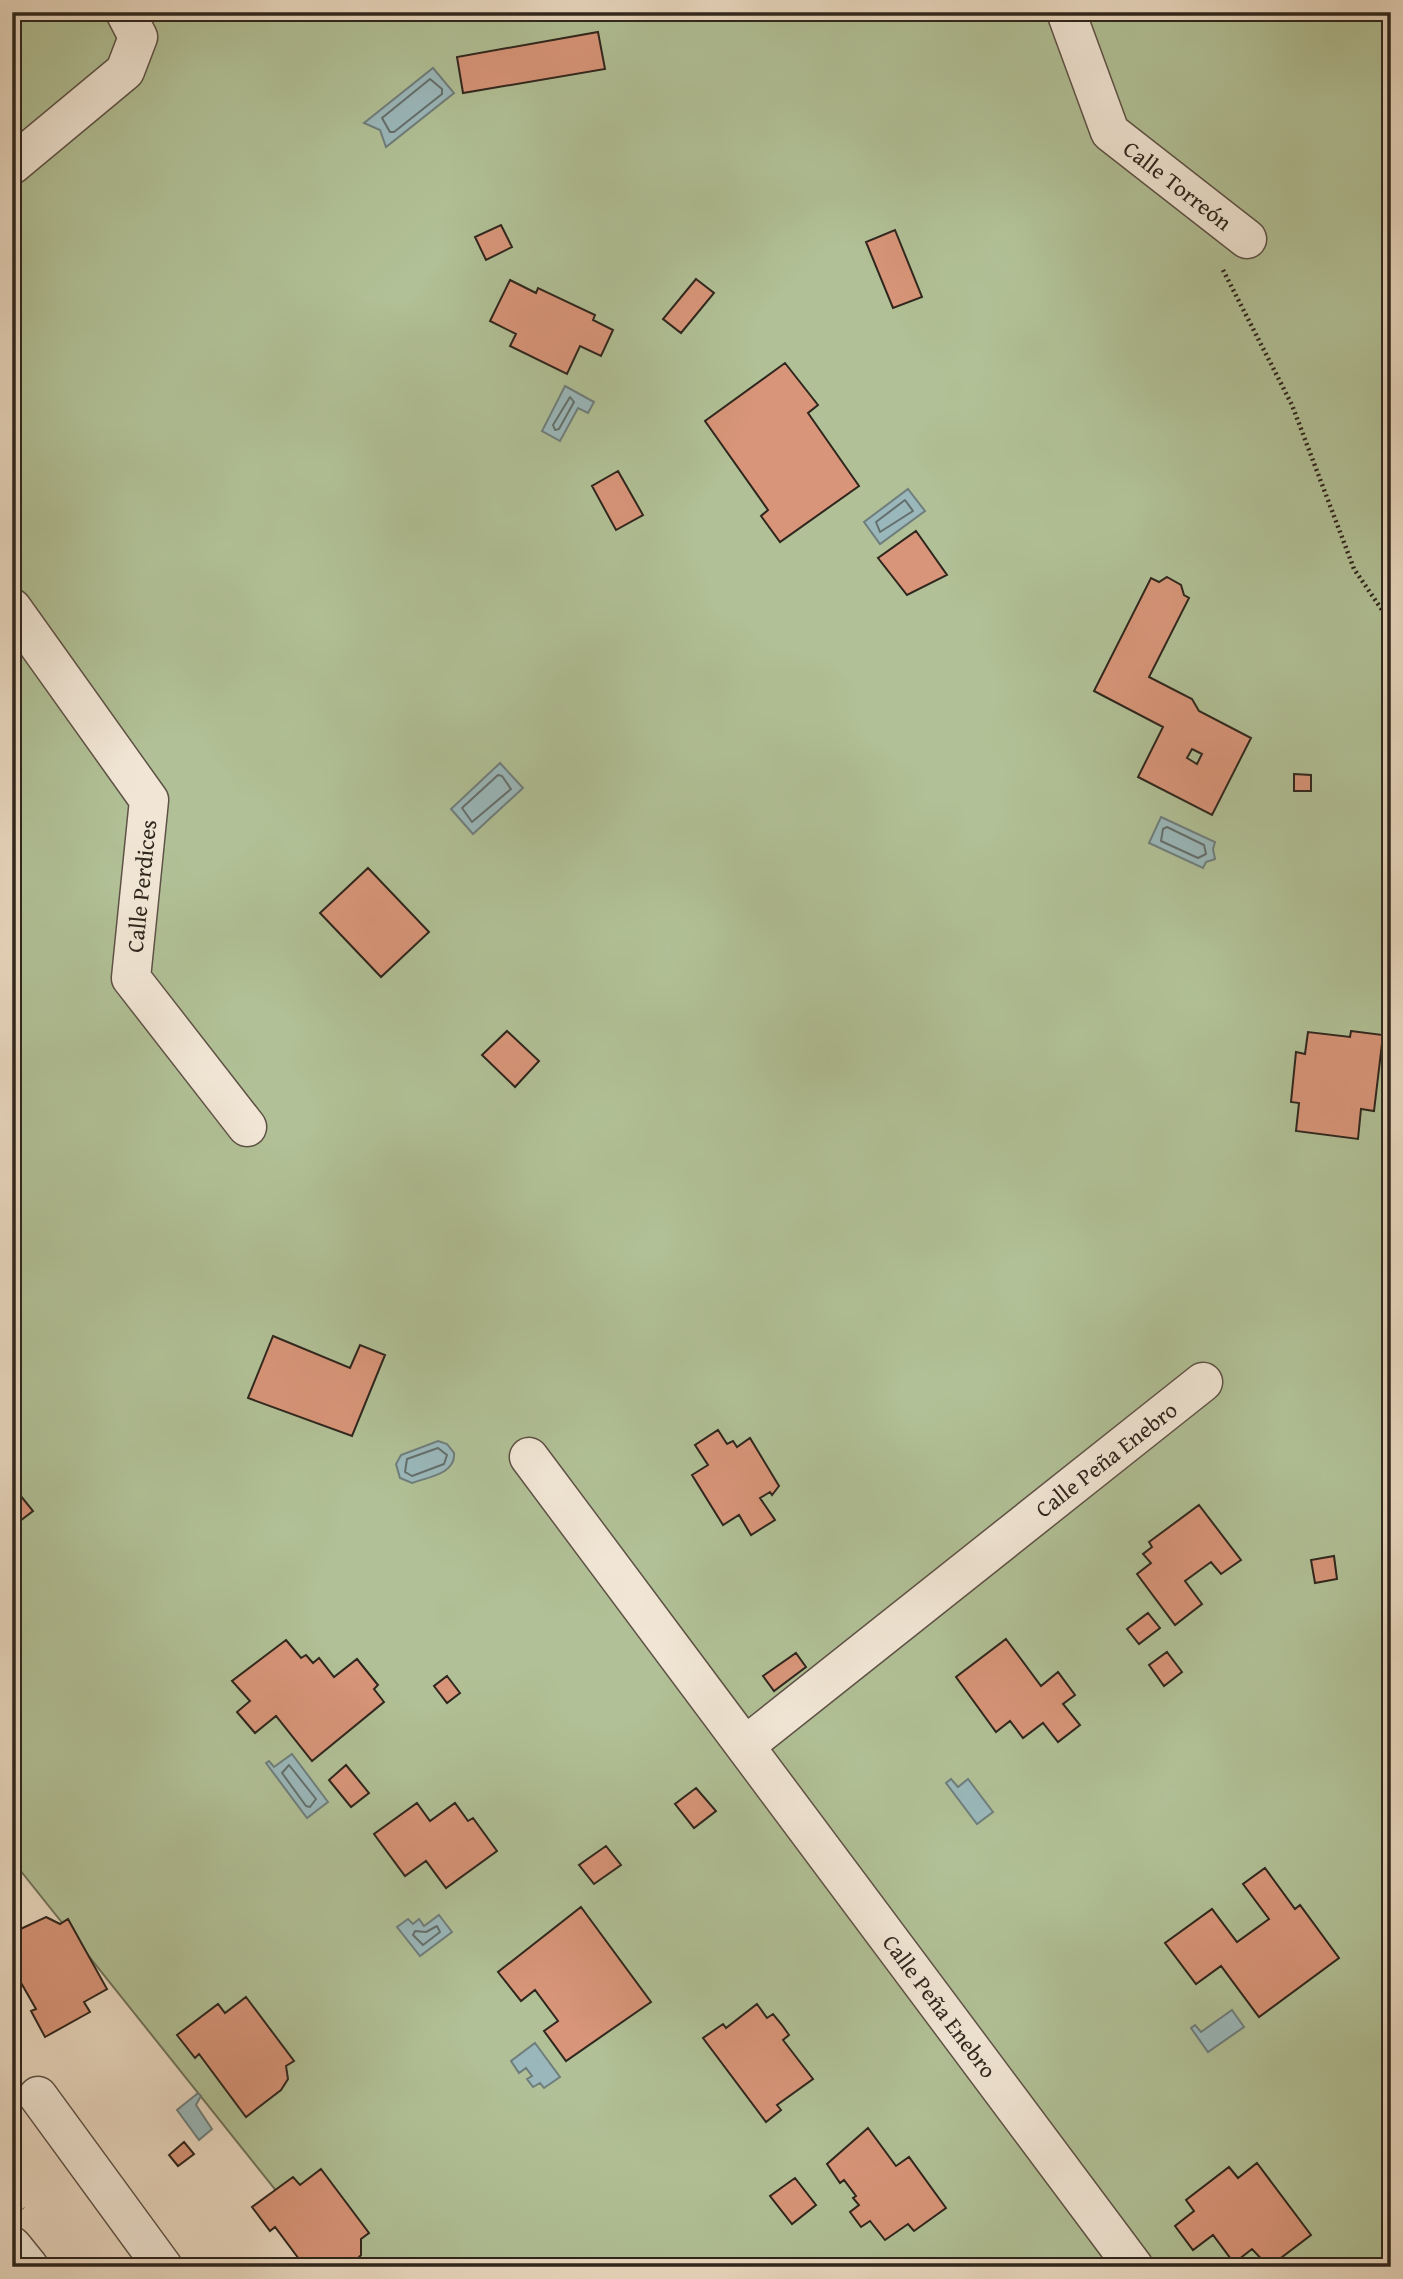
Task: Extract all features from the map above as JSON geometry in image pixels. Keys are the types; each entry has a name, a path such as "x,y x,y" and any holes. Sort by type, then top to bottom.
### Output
{"street":[{"path":"12,165 125,71 138,37 125,12"},
{"name":"Calle Torreón","path":"1066,12 1110,132 1238,231"},
{"name":"Calle Perdices","path":"12,608 149,800 131,978 247,1127"},
{"name":"Calle Peña Enebro","path":"746,1745 1203,1382"},
{"name":"Calle Peña Enebro","path":"529,1457 1134,2267"},
{"path":"38,2096 163,2267"},
{"path":"12,2246 29,2267"}],"path":[{"path":"1238,231 1212,251 1292,405 1354,569 1391,623"}],"green space":[{"path":"12,12 1391,12 1391,2267 337,2267 12,1860"}],"water":[{"path":"433,68 454,93 386,147 380,130 364,123"},
{"path":"565,386 594,402 588,413 578,408 560,441 542,431"},
{"path":"908,489 925,511 880,544 864,522"},
{"path":"500,763 523,788 473,834 451,809"},
{"path":"1161,817 1215,842 1215,859 1206,862 1203,868 1149,843"},
{"path":"438,1441 447,1444 454,1453 451,1466 440,1474 412,1483 400,1478 396,1464 401,1455"},
{"path":"292,1754 328,1802 307,1818 266,1763 269,1761 274,1767"},
{"path":"951,1779 958,1787 968,1779 993,1812 977,1824 946,1783"},
{"path":"439,1915 452,1932 420,1956 397,1927 408,1919 413,1924 419,1919 424,1926"},
{"path":"1232,2010 1244,2027 1208,2052 1191,2028 1195,2025 1201,2032"},
{"path":"535,2043 560,2077 544,2088 540,2083 533,2087 527,2079 532,2076 526,2068 519,2073 511,2061"},
{"path":"198,2093 201,2096 196,2105 212,2129 199,2140 177,2110"}],"building":[{"path":"598,32 605,69 463,93 457,57"},
{"path":"501,225 512,247 486,260 475,237"},
{"path":"895,230 922,297 893,308 866,242"},
{"path":"696,279 714,293 681,333 663,319"},
{"path":"510,280 536,293 538,288 595,315 593,320 613,330 601,356 580,346 567,374 510,346 516,334 490,321"},
{"path":"785,363 818,405 808,413 859,486 780,542 761,516 768,510 705,421"},
{"path":"618,471 643,515 616,530 592,486"},
{"path":"916,531 947,575 907,595 878,558"},
{"path":"1167,577 1181,585 1184,595 1189,598 1149,677 1192,699 1199,711 1251,738 1212,815 1138,777 1163,727 1094,691 1151,578 1159,582","holes":["1192,749 1202,754 1197,764 1187,758"]},
{"path":"1294,774 1311,775 1311,791 1294,791"},
{"path":"368,868 429,932 381,977 320,913"},
{"path":"507,1031 539,1061 515,1087 482,1055"},
{"path":"1351,1031 1383,1035 1374,1111 1361,1109 1358,1139 1296,1131 1299,1103 1291,1102 1296,1052 1305,1054 1308,1032 1350,1037"},
{"path":"273,1336 350,1368 360,1345 385,1355 352,1436 248,1398"},
{"path":"718,1430 727,1444 733,1441 737,1447 750,1438 779,1486 772,1495 770,1492 760,1498 775,1520 751,1535 739,1515 723,1525 692,1475 708,1465 695,1445"},
{"path":"12,1485 33,1511 12,1527"},
{"path":"1199,1505 1241,1560 1221,1574 1211,1562 1185,1581 1202,1604 1175,1625 1137,1574 1151,1563 1143,1554 1152,1547 1149,1542"},
{"path":"1334,1556 1337,1579 1315,1583 1311,1560"},
{"path":"1148,1613 1160,1628 1139,1644 1127,1629"},
{"path":"1006,1639 1041,1686 1058,1672 1075,1695 1063,1704 1080,1725 1058,1742 1043,1723 1023,1738 1010,1721 996,1732 956,1677"},
{"path":"286,1640 301,1658 306,1655 313,1663 319,1658 334,1677 357,1659 378,1685 374,1689 384,1702 312,1761 276,1716 255,1733 237,1712 250,1701 232,1681"},
{"path":"1167,1652 1182,1672 1164,1686 1149,1665"},
{"path":"796,1653 806,1667 774,1691 763,1676"},
{"path":"447,1676 460,1693 447,1703 434,1686"},
{"path":"346,1765 369,1793 351,1807 329,1780"},
{"path":"696,1788 716,1811 694,1828 675,1804"},
{"path":"417,1803 430,1821 455,1803 468,1821 473,1818 497,1851 446,1888 426,1861 405,1876 374,1834"},
{"path":"606,1846 621,1865 594,1884 579,1865"},
{"path":"1265,1868 1295,1909 1300,1905 1339,1958 1259,2017 1221,1966 1196,1984 1165,1943 1212,1909 1237,1942 1269,1919 1243,1884"},
{"path":"581,1907 651,2002 566,2061 544,2031 558,2021 535,1990 521,2001 498,1972"},
{"path":"46,1917 60,1924 68,1919 107,1989 84,2002 90,2012 45,2037 31,2011 36,2009 12,1967 12,1933"},
{"path":"246,1997 294,2061 286,2066 288,2079 281,2090 246,2117 199,2054 195,2058 177,2035 218,2004 225,2013"},
{"path":"757,2004 767,2018 773,2014 782,2025 789,2035 783,2040 813,2079 777,2105 781,2110 766,2122 703,2038 723,2024 726,2028"},
{"path":"868,2128 896,2166 909,2157 946,2208 914,2231 908,2224 885,2240 870,2221 861,2227 850,2212 859,2205 853,2198 856,2196 844,2180 840,2183 827,2164"},
{"path":"184,2142 194,2154 178,2166 169,2155"},
{"path":"1257,2163 1311,2235 1269,2267 1252,2249 1234,2263 1213,2235 1193,2250 1175,2226 1194,2211 1186,2200 1229,2167 1238,2178"},
{"path":"321,2169 369,2233 361,2239 361,2255 350,2267 305,2267 275,2227 270,2231 252,2207 293,2177 300,2185"},
{"path":"795,2178 816,2205 792,2224 770,2196"}]}
